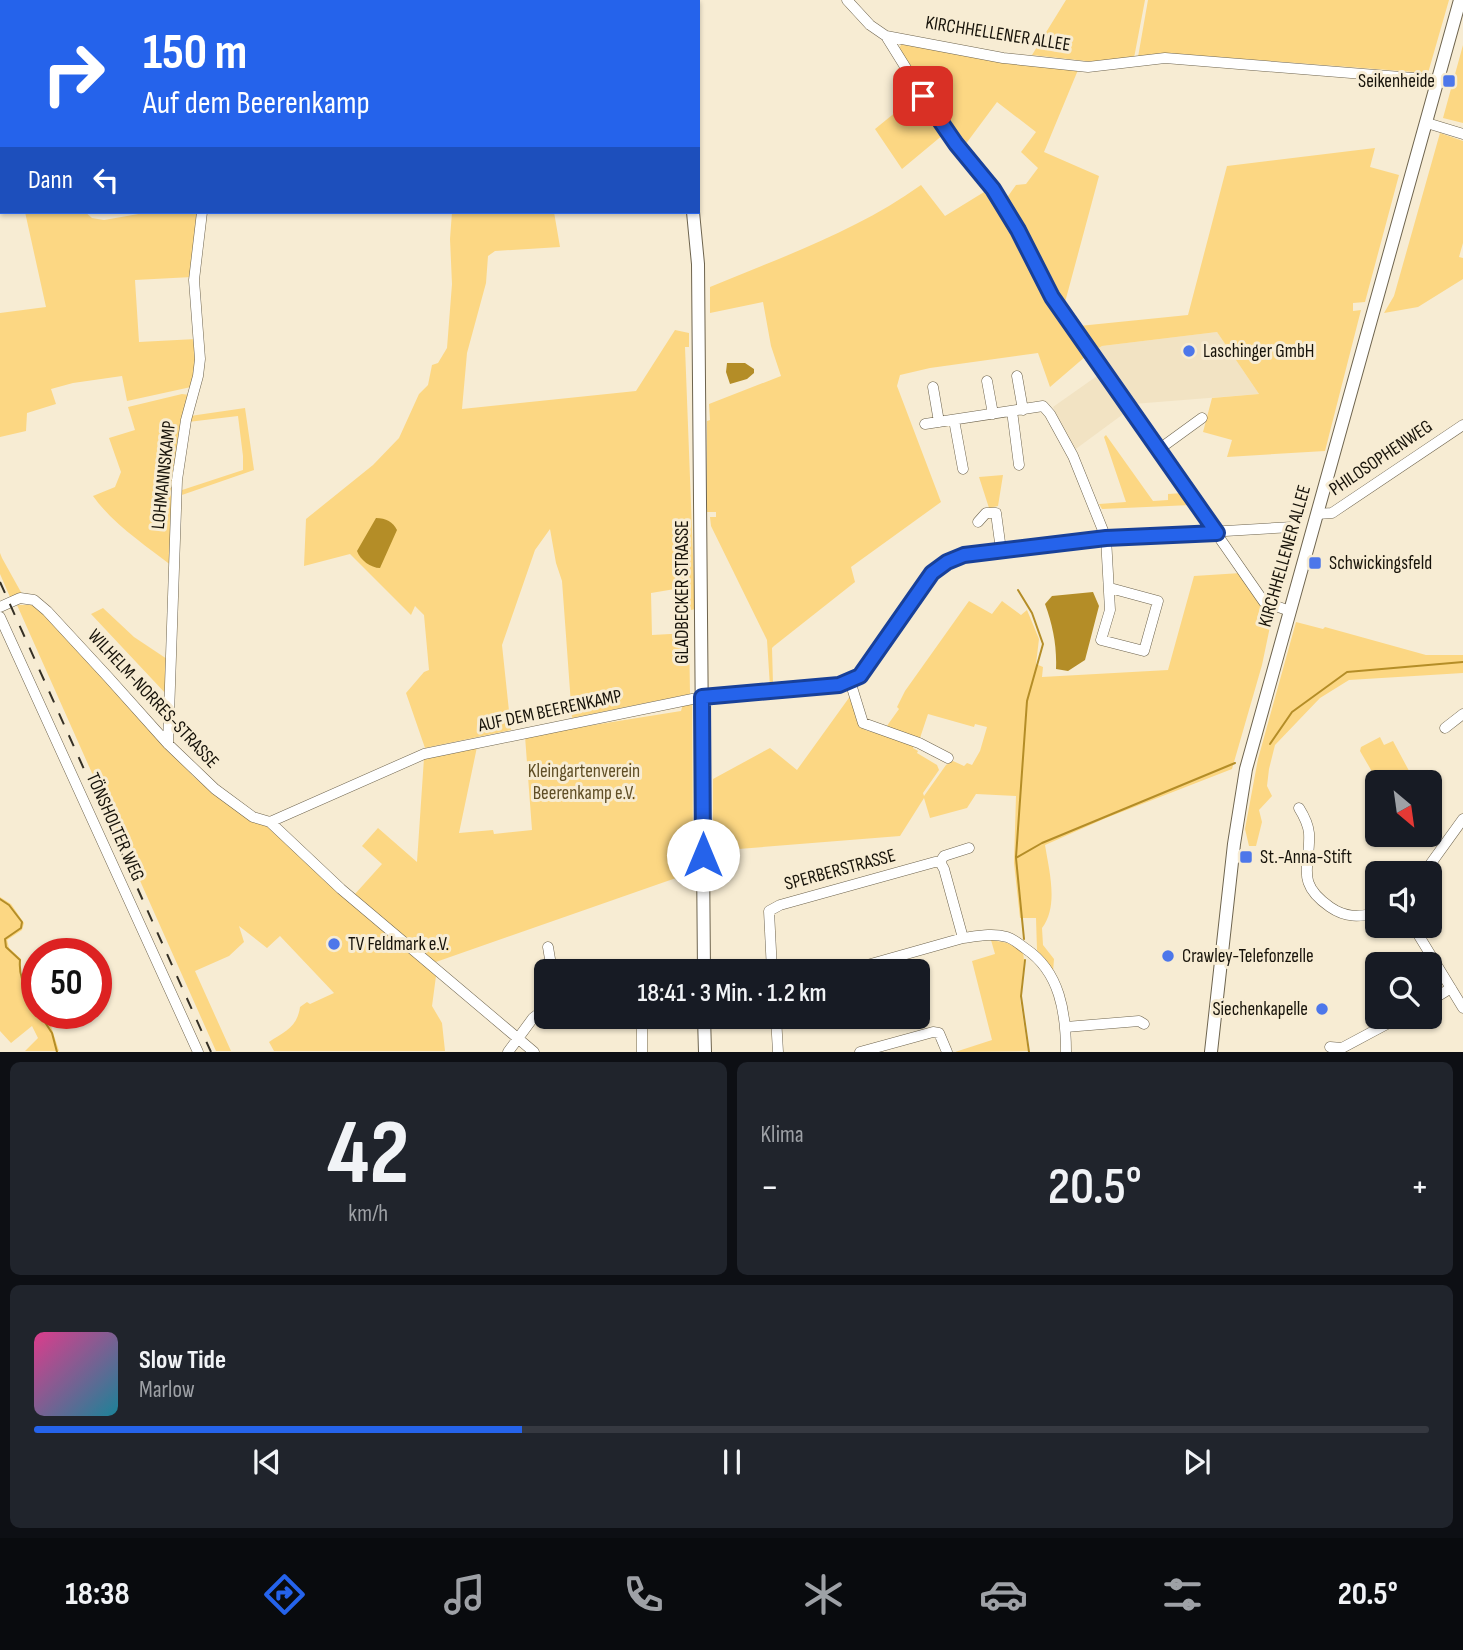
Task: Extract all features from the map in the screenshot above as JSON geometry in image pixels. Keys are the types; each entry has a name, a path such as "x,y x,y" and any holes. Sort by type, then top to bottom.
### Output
{"main road":[{"name":"KIRCHHELLENER ALLEE","path":"1211,1052 1234,844 1247,769 1460,0"},
{"name":"GLADBECKER STRASSE","path":"692,214 698,277 704,959"},
{"path":"705,1029 705,1052"}],"street":[{"path":"847,0 870,25 886,36 937,118 993,189 1018,230 1052,297 1264,602 1290,611"},
{"name":"KIRCHHELLENER ALLEE","path":"886,36 1003,58 1088,67 1165,58 1438,80"},
{"path":"1427,123 1463,134"},
{"name":"LOHMANNSKAMP","path":"168,744 177,480 200,359 194,280 202,214"},
{"path":"1017,376 1019,465"},
{"path":"988,381 993,414"},
{"path":"933,387 939,422"},
{"path":"925,424 1043,407 1050,414 1081,474 1106,538 1110,610 1101,640 1144,651 1158,601 1110,588"},
{"path":"1158,450 1202,418"},
{"path":"954,420 963,469"},
{"name":"PHILOSOPHENWEG","path":"1317,514 1332,513 1463,425"},
{"path":"978,522 986,513 996,513 1001,550"},
{"path":"948,758 919,743 863,723 850,681 860,676 932,573 947,562 964,555 1106,538 1293,527"},
{"name":"WILHELM-NORRES-STRASSE","path":"0,607 20,598 34,600 168,744 215,789 253,817 270,822 341,888 534,1052"},
{"name":"TÖNSHOLTER WEG","path":"0,617 198,1052"},
{"name":"AUF DEM BEERENKAMP","path":"270,822 424,754 702,697 839,685 850,681"},
{"path":"1445,728 1463,713"},
{"path":"1299,808 1308,826 1306,871 1315,894 1339,913 1358,917 1365,916"},
{"path":"1433,861 1462,823"},
{"name":"SPERBERSTRASSE","path":"771,959 769,911 780,905 940,862 944,856 969,848"},
{"path":"940,862 963,938"},
{"path":"889,959 963,938 983,935 1008,937 1039,959 1059,992 1066,1027 1066,1052"},
{"path":"1420,938 1463,1008"},
{"path":"548,947 550,959"},
{"path":"1442,994 1451,988"},
{"path":"508,1052 534,1017"},
{"path":"1066,1027 1139,1021 1144,1024"},
{"path":"642,1029 642,1052"},
{"path":"777,1029 778,1052"},
{"path":"1330,1047 1342,1048 1378,1029"},
{"path":"860,1052 933,1032 939,1033 947,1052"}],"shaded area":[{"path":"1217,332 1259,394 1133,404 1073,451 1053,407 1107,369 1095,350 1102,346"},
{"path":"727,363 745,363 754,369 754,373 747,379 730,384 726,372"},
{"path":"376,518 389,521 397,530 380,568 366,563 357,551"},
{"path":"1093,592 1099,606 1085,660 1068,671 1056,669 1054,636 1045,604 1052,596"}],"green space":[{"path":"1066,0 1145,0 1134,58 1095,62 1032,55"},
{"path":"1148,0 1449,0 1428,73 1164,53 1138,57"},
{"path":"904,41 1078,70 1044,152 1099,176 1064,306 1006,199 1016,185 1026,184 1038,168 1021,152 1036,132 997,102 965,145 941,116 899,48"},
{"path":"1463,45 1463,123 1443,118"},
{"path":"918,94 944,134 902,169 875,129"},
{"path":"1440,133 1463,141 1463,243 1459,257 1463,258 1463,279 1418,307 1384,313 1394,296"},
{"path":"1375,148 1370,167 1399,175 1365,302 1353,303 1353,311 1361,310 1325,451 1227,457 1232,440 1203,432 1212,398 1259,394 1217,332 1102,346 1050,387 1038,353 930,368 900,375 897,386 941,502 851,567 855,582 772,648 773,684 770,687 767,640 711,526 710,517 716,517 716,512 707,512 707,421 710,420 709,404 781,376 771,346 763,302 710,313 710,287 845,230 921,185 945,216 989,189 1034,266 1043,292 1070,331 1079,329 1079,326 1188,315 1227,166"},
{"path":"25,214 87,214 92,218 104,220 138,214 199,214 192,277 135,280 139,342 196,339 198,360 191,387 127,401 122,376 73,383 51,389 56,404 27,413 26,431 0,437 0,313 46,307"},
{"path":"452,214 554,214 560,247 495,251 488,256 486,283 467,353 462,409 636,391 675,330 689,333 689,347 685,347 695,609 691,610 688,598 682,597 681,588 651,593 652,635 689,633 690,694 572,718 562,581 550,529 535,550 502,645 511,730 425,748 406,693 424,672 429,670 424,615 415,606 411,615 350,554 304,566 306,519 373,465 399,438 419,394 428,385 432,365 438,363 447,348 452,284"},
{"path":"182,394 190,395 172,566 120,525 93,496 115,487 121,472 109,438 135,430 128,407"},
{"path":"245,408 254,470 179,496 179,491 243,470 238,416 188,422 190,416"},
{"path":"1106,435 1153,501 1168,500 1168,494 1183,493 1191,505 1102,509 1099,504 1126,502 1104,437"},
{"path":"1003,475 998,506 989,508 979,477"},
{"path":"0,553 22,594 10,597 0,574"},
{"path":"1241,573 1272,617 1262,665 1232,769 1045,845 1051,899 1047,919 1042,928 1043,945 1054,959 1053,972 1037,950 1036,918 1020,918 1014,863 1016,796 976,794 967,808 930,818 924,798 900,836 713,851 713,779 770,748 797,770 851,695 865,730 914,744 913,748 917,753 937,765 939,770 923,793 924,796 946,765 953,761 964,766 967,763 972,765 980,751 987,727 975,724 974,727 928,714 919,741 884,730 899,709 897,707 905,691 969,601 992,614 1002,601 1021,615 1027,610 1039,639 1036,664 1043,667 1042,677 1168,670 1194,576"},
{"path":"17,605 32,605 58,626 193,776 239,812 270,828 436,976 432,1006 442,1023 445,1051 274,1051 269,1042 293,1024 300,1007 334,993 280,936 267,948 239,926 244,942 229,956 195,971 231,1051 216,1051"},
{"path":"103,608 134,637 170,661 167,695 91,614"},
{"path":"1296,622 1323,629 1325,627 1426,655 1463,655 1463,673 1349,680 1320,698 1275,745 1267,786 1272,796 1259,810 1262,822 1256,846 1249,846 1245,829 1258,759"},
{"name":"Kleingartenverein Beerenkamp e.V.","path":"692,702 693,854 696,871 433,963 355,894 382,864 362,846 378,828 417,862 424,758 477,747 459,833 493,830 494,834 532,830 525,736 681,711 683,704"},
{"path":"1380,737 1384,745 1393,741 1409,770 1371,770 1360,751 1361,747"},
{"path":"0,897 11,904 24,923 22,930 7,940 9,948 21,959 21,1029 28,1029 11,1043 0,1031"},
{"path":"991,940 1008,943 1023,952 1020,999 1028,1051 955,1052 992,1040 972,961 995,954"},
{"path":"34,1029 52,1029 59,1051 25,1051 38,1038"}],"waterway":[{"path":"1016,857 1027,701 1043,644 1032,613 1018,590"},
{"path":"1270,744 1292,712 1347,672 1463,662"},
{"path":"1024,939 1016,858 1042,843 1235,763"},
{"path":"0,899 9,905 22,922 21,928 5,939 6,947 20,960 21,974"},
{"path":"1025,960 1021,996 1029,1052"},
{"path":"49,1029 57,1052"}],"railway":[{"path":"0,582 211,1052"}],"place":[{"name":"Seikenheide","path":"1449,81"},
{"name":"Laschinger GmbH","path":"1189,351"},
{"name":"Schwickingsfeld","path":"1315,563"},
{"name":"St.-Anna-Stift","path":"1246,857"},
{"name":"TV Feldmark e.V.","path":"334,944"},
{"name":"Crawley-Telefonzelle","path":"1168,956"},
{"name":"Siechenkapelle","path":"1322,1009"}],"route":[{"path":"703,855 702,697 839,685 860,676 932,573 947,562 964,555 1106,538 1217,533 1124,404 1052,297 1018,230 993,189 956,144 923,96"}]}
